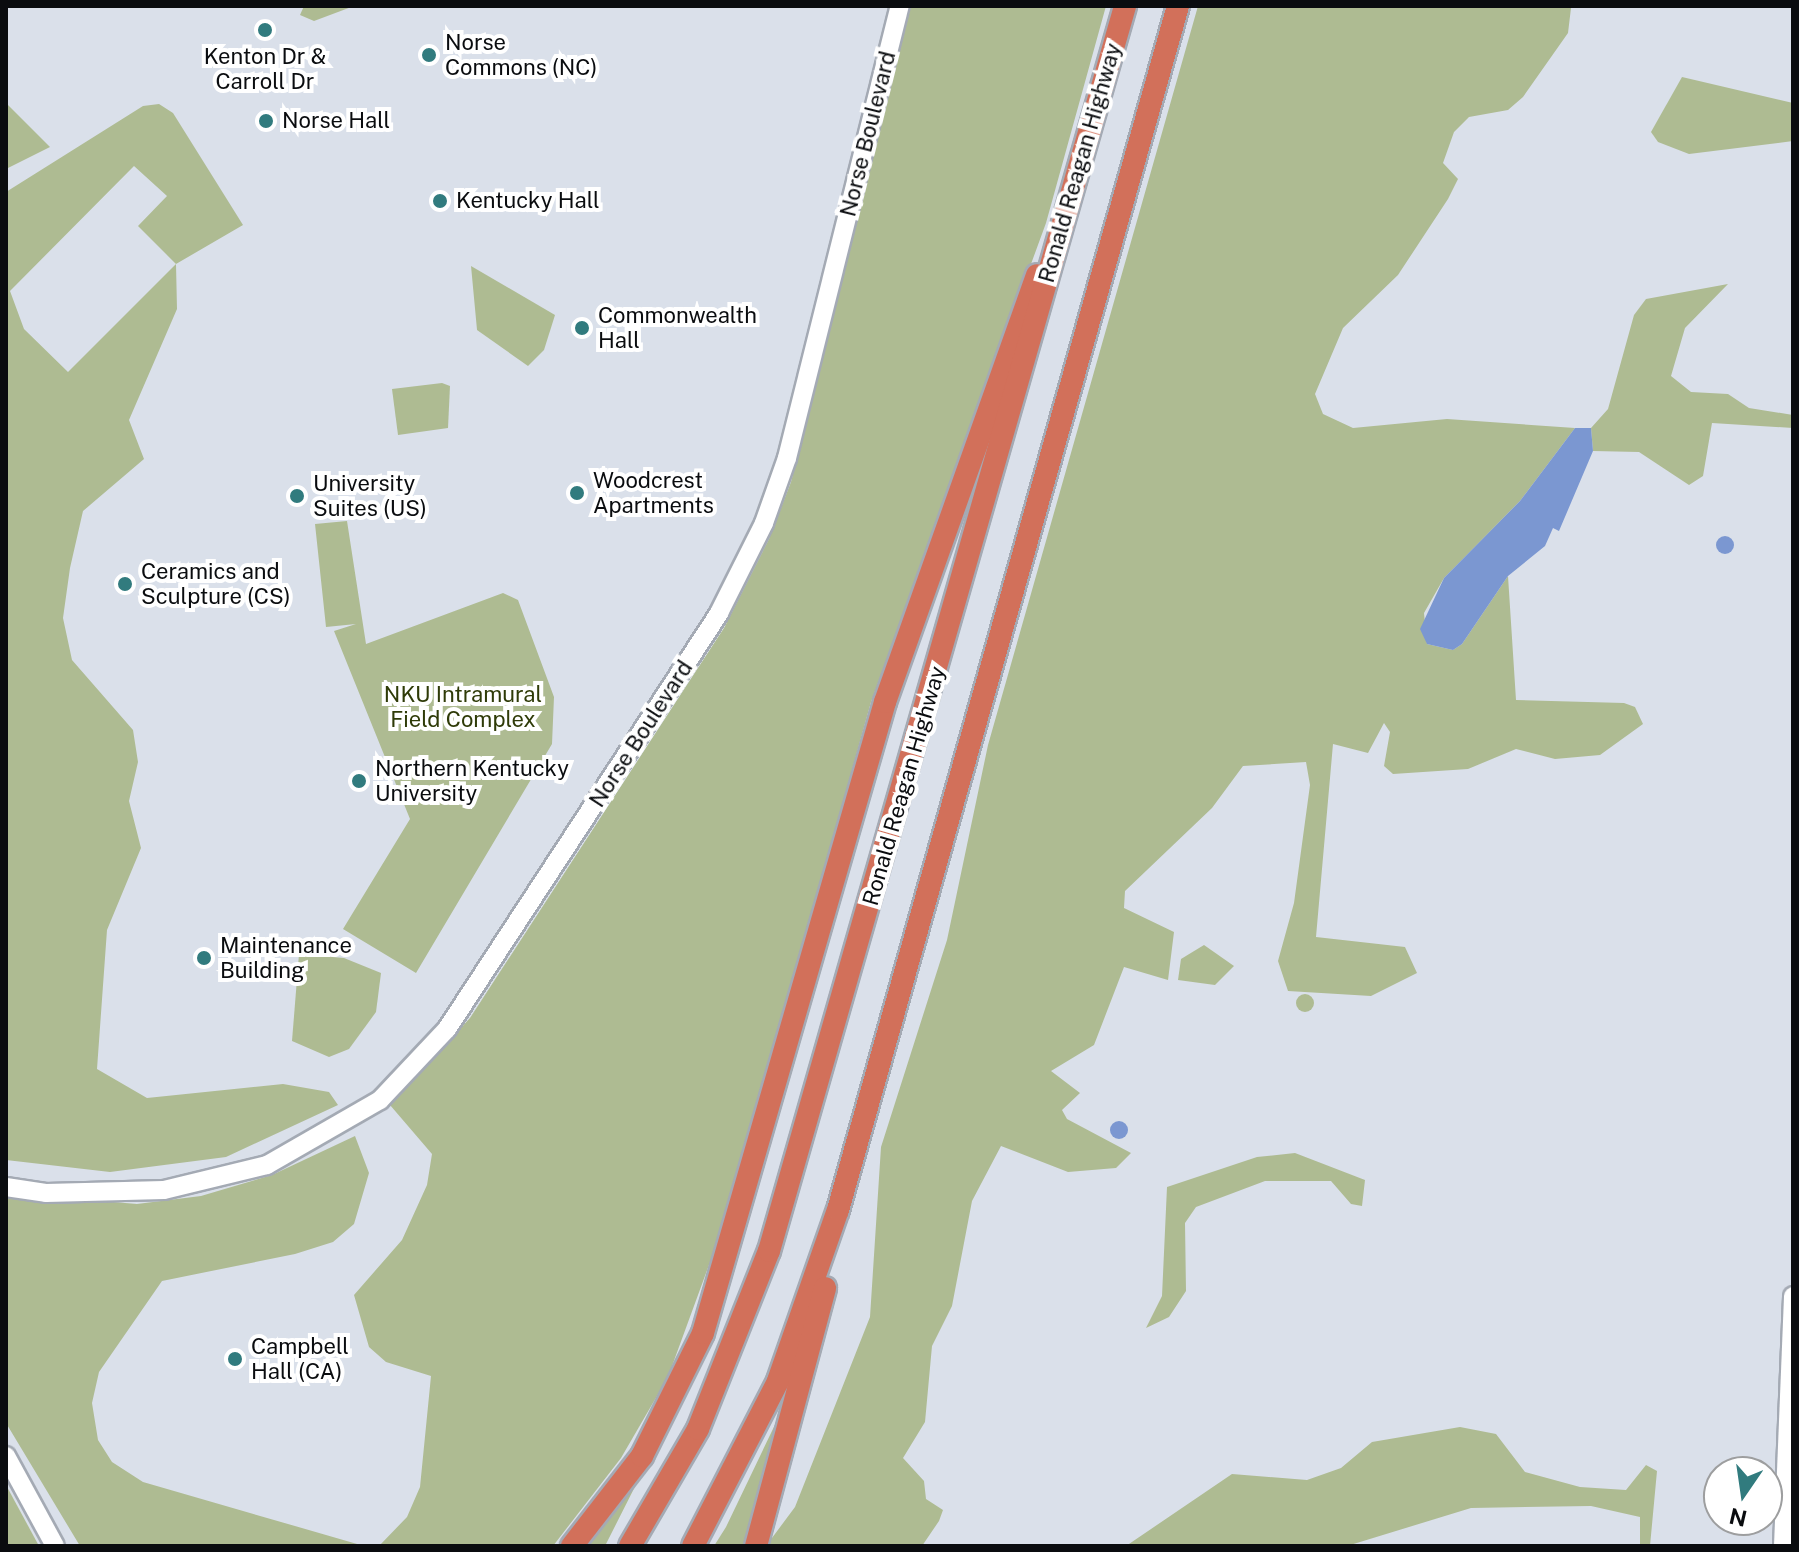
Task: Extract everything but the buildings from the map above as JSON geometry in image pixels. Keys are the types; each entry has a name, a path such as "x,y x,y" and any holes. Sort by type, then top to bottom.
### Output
{"highway":[{"name":"Ronald Reagan Highway","path":"630,1546 698,1429 769,1251 1125,6"},
{"path":"693,1546 778,1381 838,1210 1178,6"},
{"path":"572,1546 642,1456 703,1333 902,649 1026,299 1068,208"},
{"path":"756,1546 815,1335 838,1210"}],"street":[{"name":"Norse Boulevard","path":"6,1187 72,1191 188,1186 267,1165 380,1100 459,1013 719,613 764,523 787,458 900,6"},
{"name":"Norse Boulevard","path":"6,1174 72,1191"},
{"path":"1783,1546 1793,1296"},
{"path":"6,1456 55,1546"}],"green space":[{"path":"304,6 354,6 314,21 300,15"},
{"path":"911,6 1106,6 1046,223 871,702 728,1213 668,1377 621,1458 553,1546 379,1546 407,1517 420,1487 431,1376 386,1362 369,1347 354,1295 402,1240 427,1185 432,1154 390,1105 470,1018 724,628 769,539 791,482"},
{"path":"1198,6 1571,8 1568,33 1523,97 1508,110 1469,117 1454,132 1443,163 1458,179 1448,199 1398,275 1343,328 1315,394 1323,414 1353,428 1447,419 1575,428 1520,501 1444,578 1424,613 1427,644 1453,650 1462,644 1508,576 1516,700 1624,703 1635,707 1643,724 1600,755 1555,759 1516,749 1468,769 1393,774 1384,766 1390,732 1384,723 1368,753 1333,744 1316,937 1405,947 1417,973 1371,996 1288,991 1278,961 1294,903 1310,785 1306,762 1243,766 1212,808 1125,891 1124,908 1174,932 1168,980 1124,967 1094,1045 1051,1071 1080,1093 1062,1110 1067,1119 1131,1153 1116,1168 1068,1172 1001,1146 972,1201 952,1306 932,1346 925,1422 903,1458 924,1481 926,1499 943,1510 939,1521 922,1546 766,1546 795,1507 870,1317 881,1147 947,940 988,745"},
{"path":"1682,77 1793,103 1793,141 1689,154 1658,142 1651,132"},
{"path":"6,103 50,147 6,169"},
{"path":"159,104 173,113 243,225 176,264 177,309 129,420 144,459 83,511 70,568 63,618 72,660 133,730 138,762 129,801 141,848 107,930 97,1069 147,1098 283,1084 329,1092 338,1105 226,1157 110,1172 6,1160 6,192 143,106","holes":["134,166 167,196 138,226 176,264 68,372 24,329 10,291"]},
{"path":"471,266 555,315 544,350 528,366 477,330"},
{"path":"1728,284 1685,328 1671,376 1691,392 1728,394 1749,408 1793,415 1793,428 1712,423 1703,476 1689,485 1639,452 1593,451 1591,428 1608,409 1634,315 1646,299"},
{"path":"442,383 450,386 448,428 398,435 392,389"},
{"name":"NKU Intramural Field Complex","path":"347,521 366,644 503,593 518,600 554,697 552,744 416,973 343,929 410,819 334,631 356,624 326,627 315,524"},
{"path":"1204,945 1234,966 1215,985 1178,980 1181,959"},
{"path":"299,954 344,958 381,973 376,1012 349,1049 329,1057 292,1041"},
{"path":"1305,994 1314,1003 1305,1012 1296,1003"},
{"path":"355,1136 369,1173 354,1224 333,1242 295,1254 162,1281 99,1372 92,1403 98,1440 112,1462 143,1482 364,1546 80,1546 6,1423 6,1193 137,1204 201,1196 272,1175"},
{"path":"1295,1153 1365,1180 1362,1206 1351,1204 1331,1181 1265,1181 1196,1207 1185,1223 1186,1291 1169,1317 1146,1328 1162,1296 1167,1187 1257,1157"},
{"path":"795,1383 748,1546 714,1546 726,1527"},
{"path":"1460,1427 1496,1434 1525,1472 1580,1487 1626,1490 1646,1465 1657,1471 1650,1546 1640,1546 1640,1517 1591,1506 1471,1508 1347,1546 1126,1546 1232,1474 1307,1480 1341,1468 1372,1442"},
{"path":"653,1451 605,1546 578,1546 622,1501"},
{"path":"6,1485 39,1546 6,1546"}],"water":[{"path":"1575,428 1591,428 1593,451 1559,531 1553,528 1545,546 1508,576 1462,644 1453,650 1427,644 1420,629 1444,578 1520,501"},
{"path":"1725,536 1734,545 1725,554 1716,545"},
{"path":"1119,1121 1128,1130 1119,1139 1110,1130"}],"place":[{"name":"Kenton Dr & Carroll Dr","path":"265,30"},
{"name":"Norse Commons (NC)","path":"429,55"},
{"name":"Norse Hall","path":"266,121"},
{"name":"Kentucky Hall","path":"440,201"},
{"name":"Commonwealth Hall","path":"582,328"},
{"name":"Woodcrest Apartments","path":"577,493"},
{"name":"University Suites (US)","path":"297,496"},
{"name":"Ceramics and Sculpture (CS)","path":"125,584"},
{"name":"Northern Kentucky University","path":"359,781"},
{"name":"Maintenance Building","path":"204,958"},
{"name":"Campbell Hall (CA)","path":"235,1359"}]}
